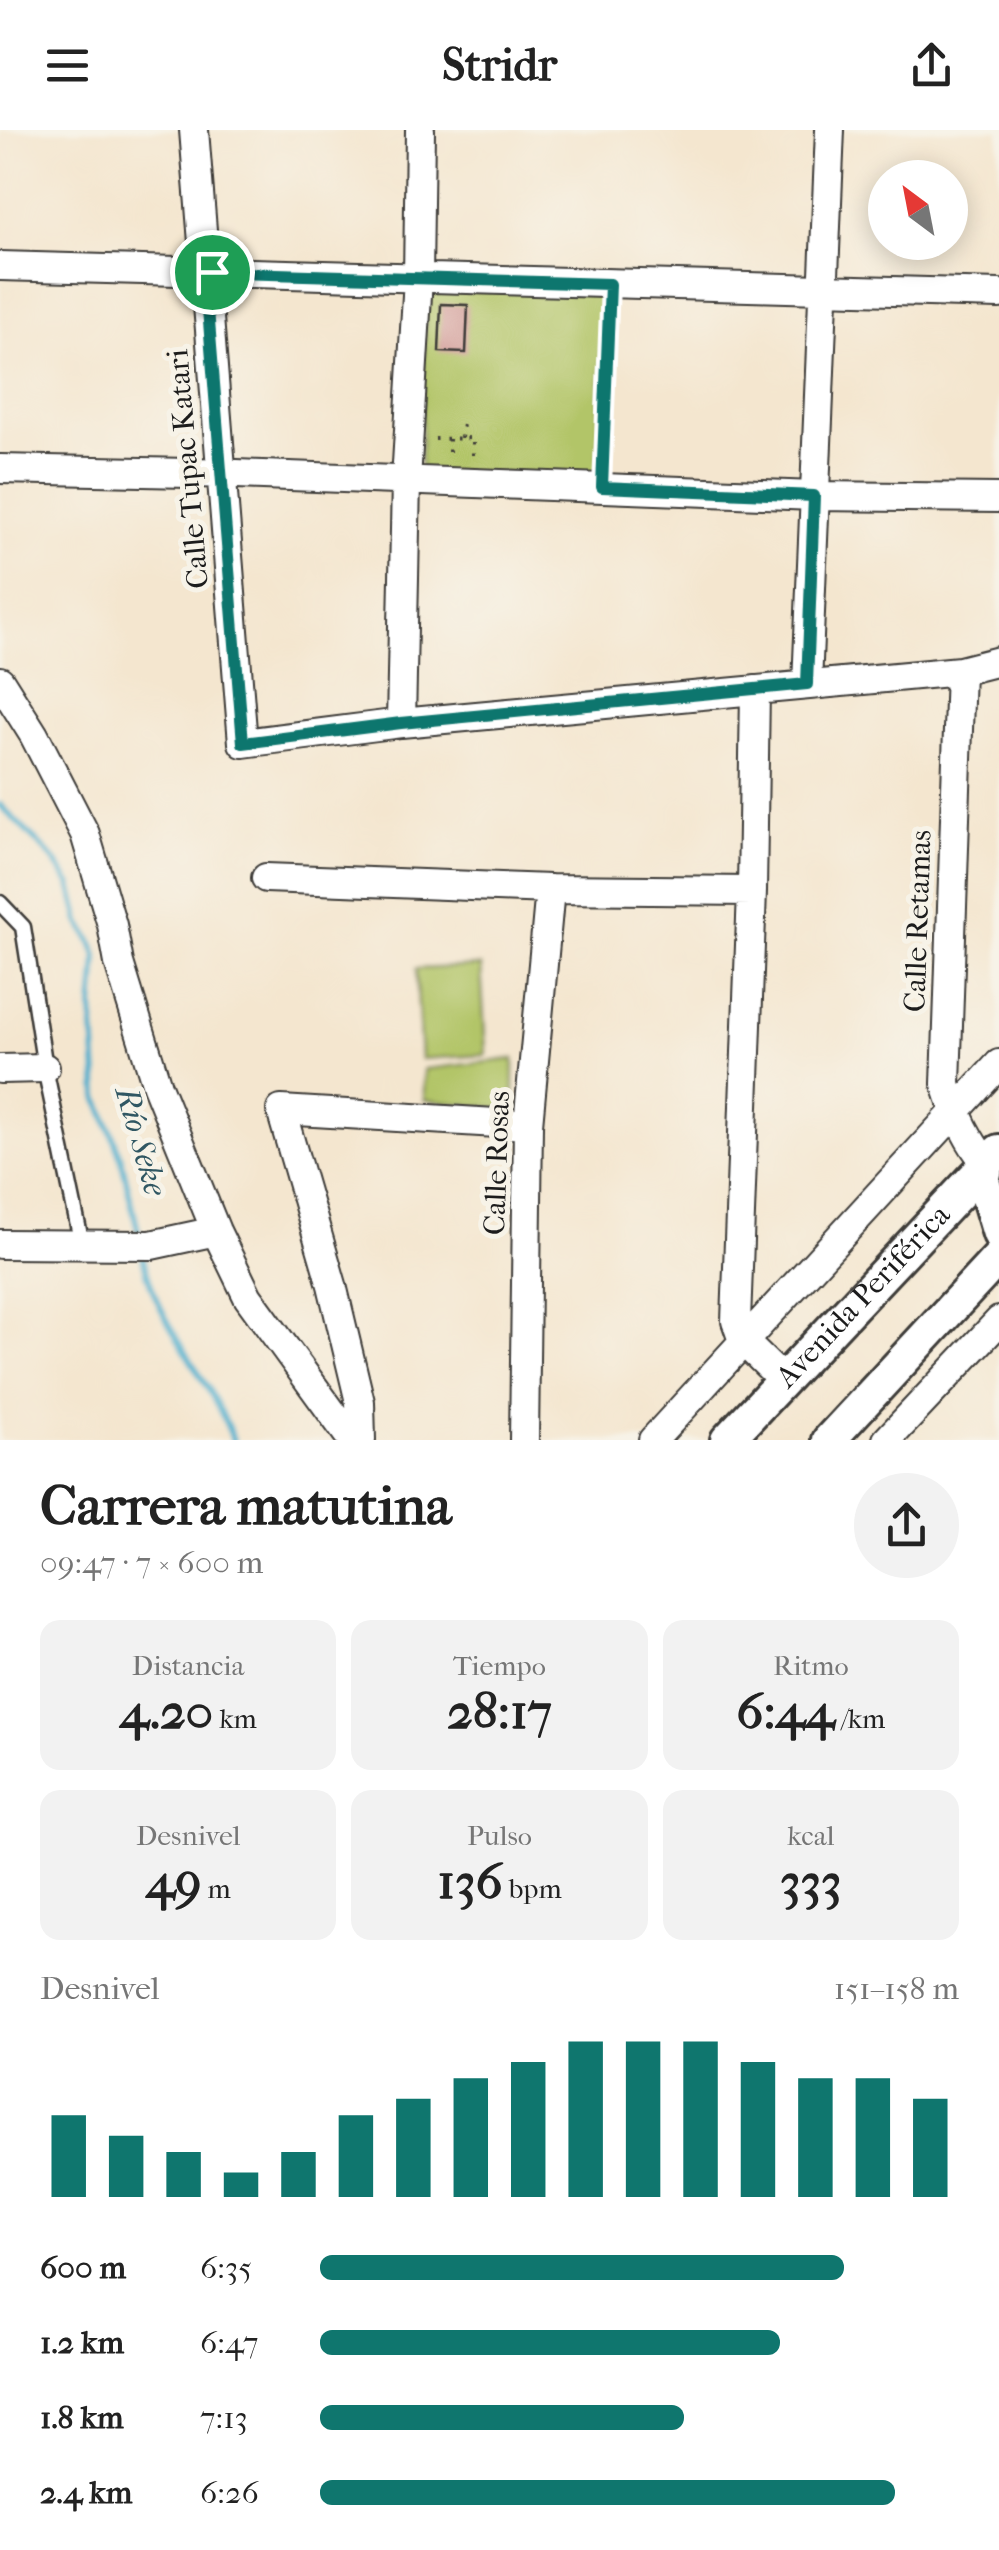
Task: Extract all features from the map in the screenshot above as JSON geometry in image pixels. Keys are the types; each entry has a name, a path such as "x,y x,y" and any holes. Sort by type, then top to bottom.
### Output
{"street":[{"name":"Calle Tupac Katari","path":"194,130 243,743 401,723"},
{"path":"420,130 401,723 960,671 999,661"},
{"path":"807,684 830,130"},
{"path":"0,266 999,294"},
{"path":"0,469 814,496 999,498"},
{"name":"Calle Retamas","path":"960,671 946,1084 972,1146 993,1157"},
{"path":"0,681 34,735 84,834 157,1086 216,1231 248,1297 352,1440"},
{"path":"756,690 735,1308 743,1341 783,1380"},
{"path":"266,878 752,891"},
{"name":"Calle Rosas","path":"524,1440 528,1125 550,888"},
{"path":"653,1440 999,1064"},
{"path":"0,1069 45,1068"},
{"path":"361,1440 360,1402 332,1285 282,1110 528,1125"},
{"path":"993,1157 983,1180 999,1234"},
{"name":"Avenida Periférica","path":"727,1440 993,1157"},
{"path":"0,1244 151,1245 216,1231"},
{"path":"829,1440 999,1257"},
{"path":"887,1440 999,1321"}],"lane":[{"path":"0,903 23,927 45,1068 82,1245"}],"path":[{"path":"602,487 610,284"},
{"path":"462,424 462,438"},
{"path":"435,439 472,438 472,469"},
{"path":"434,459 450,459 449,439"}],"green space":[{"path":"426,288 604,293 598,477 420,472"},
{"path":"481,966 486,1055 421,1059 416,969"},
{"path":"514,1059 514,1094 507,1109 424,1100 424,1069"}],"building":[{"path":"441,304 468,305 466,353 439,352"}],"waterway":[{"name":"Río Seke","path":"0,805 52,857 71,885 80,922 97,956 93,1007 98,1097 121,1158 140,1239"},
{"name":"Río Seke","path":"142,1251 157,1300 233,1440"}],"route":[{"path":"205,272 212,272 610,284 602,487 814,496 807,684 401,723 243,743 205,272"}]}
